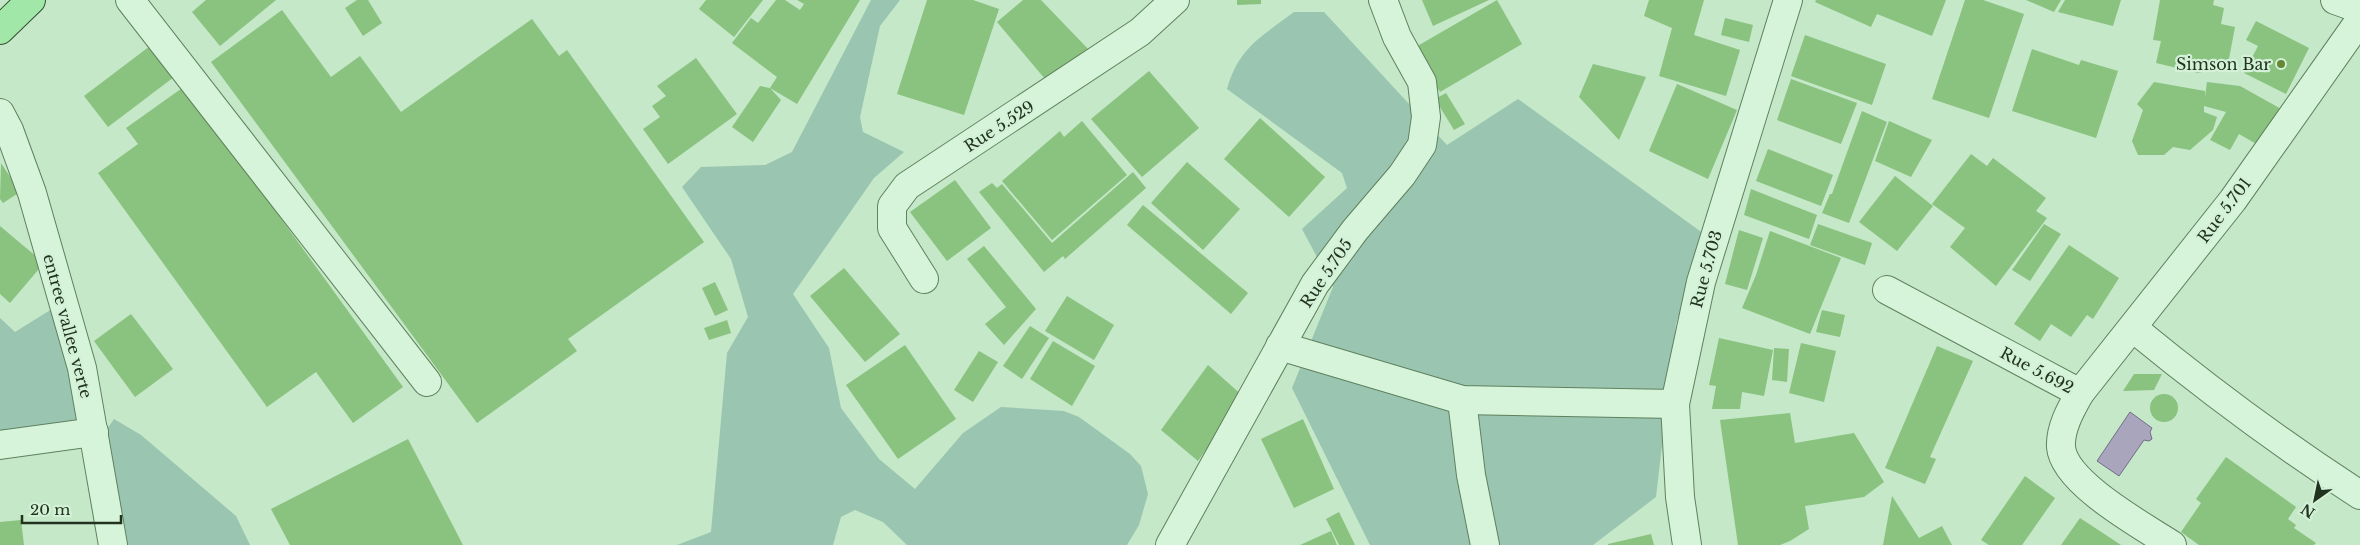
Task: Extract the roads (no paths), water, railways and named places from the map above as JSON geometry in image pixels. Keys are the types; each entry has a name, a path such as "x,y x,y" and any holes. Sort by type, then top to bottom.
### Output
{"main road":[{"path":"0,30 22,3"}],"street":[{"path":"130,0 426,382"},
{"name":"Rue 5.529","path":"924,279 892,228 892,206 908,186 1140,32 1175,0"},
{"name":"Rue 5.705","path":"1170,545 1315,284 1355,230 1402,174 1422,145 1426,117 1422,82 1397,38 1384,0"},
{"name":"Rue 5.703","path":"1687,545 1680,497 1674,404 1701,282 1788,0"},
{"path":"2335,0 2360,9"},
{"name":"Rue 5.701","path":"2080,393 2232,200 2360,20"},
{"name":"entree vallee verte","path":"0,114 32,193 82,368 113,545"},
{"name":"Rue 5.692","path":"1887,290 2080,393 2066,418 2061,447 2068,468 2093,493 2172,545"},
{"path":"2133,328 2212,391 2311,464 2360,495"},
{"path":"1280,346 1462,400 1674,404"},
{"path":"1462,400 1471,475 1485,545"},
{"path":"0,445 94,432"}],"place":[{"name":"Simson Bar","path":"2281,64"}]}
